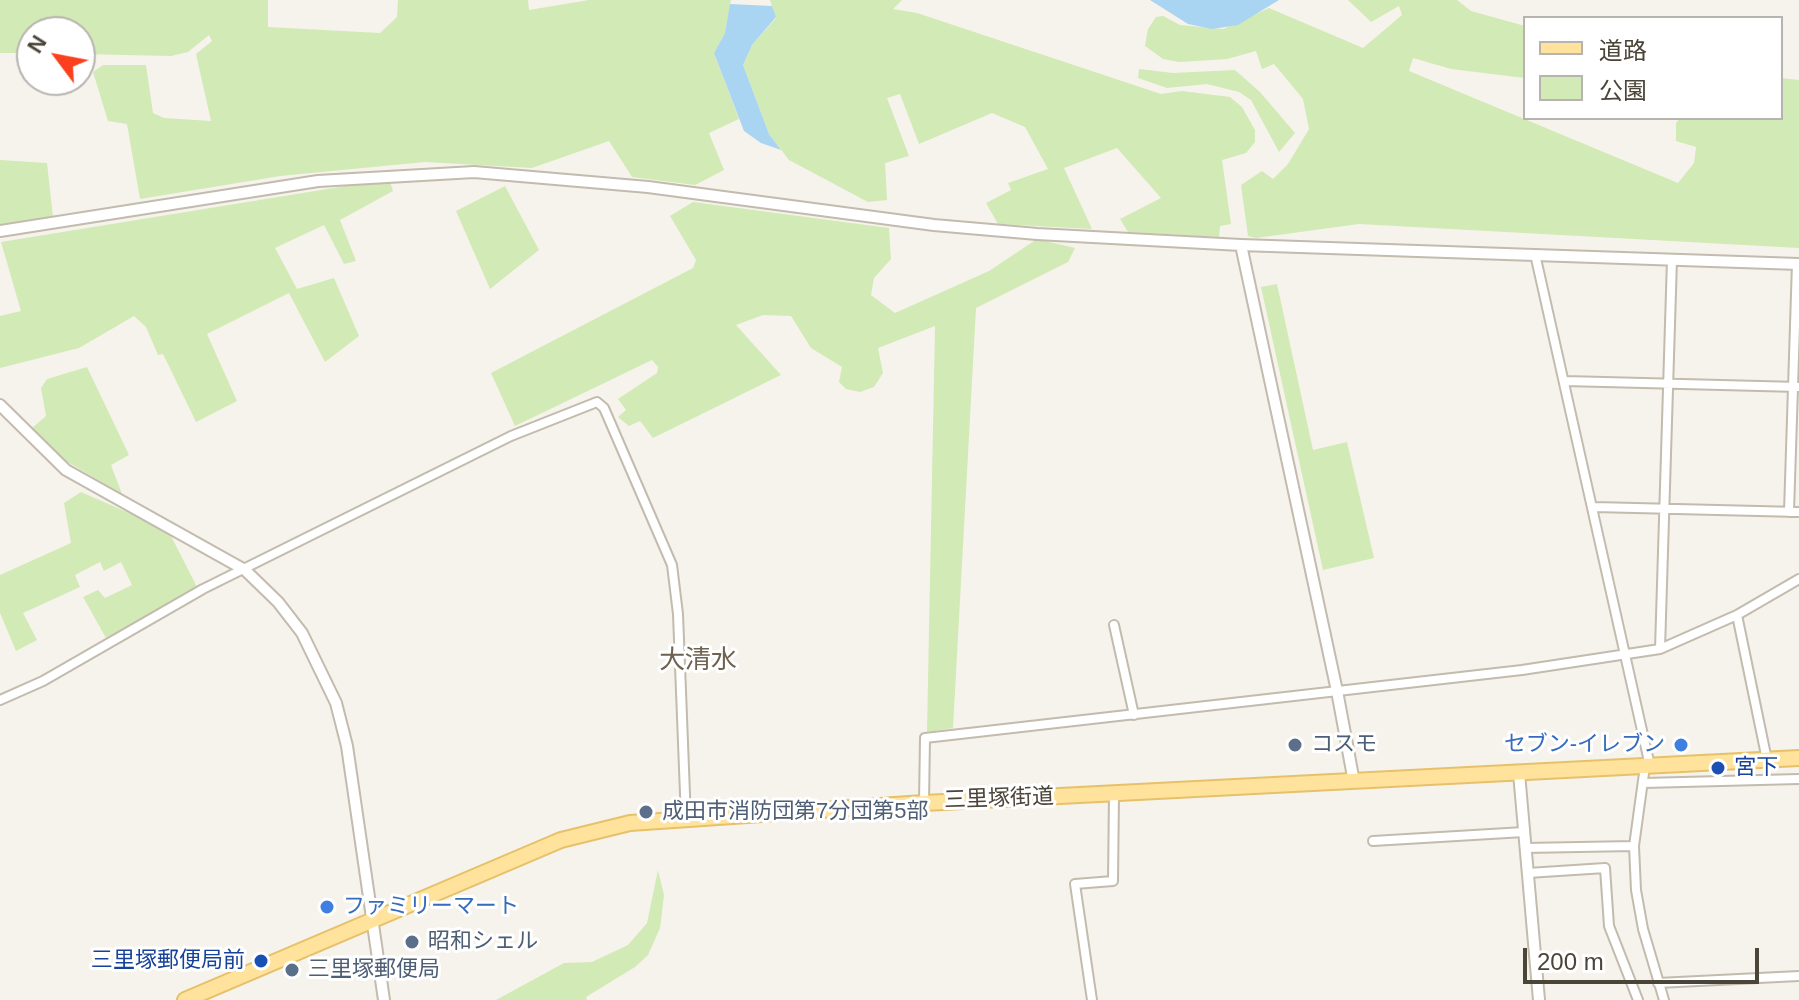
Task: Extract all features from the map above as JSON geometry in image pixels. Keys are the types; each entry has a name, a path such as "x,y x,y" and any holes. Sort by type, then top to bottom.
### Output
{"main road":[{"name":"三里塚街道","path":"185,1000 372,918 581,832 630,823 924,803 1799,758"}],"street":[{"path":"0,231 318,181 474,172 648,187 934,225 1241,245 1798,264 1794,512 1594,507"},
{"path":"1241,245 1354,782"},
{"path":"1535,254 1627,654 1648,766 1634,846 1643,929 1664,1000"},
{"path":"1660,649 1672,259"},
{"path":"1565,381 1796,387"},
{"path":"0,700 43,681 203,589 511,436 597,402 604,408 672,565 678,614 686,820"},
{"path":"0,405 66,470 245,570 278,602 302,633 336,703 347,746 384,1000"},
{"path":"924,803 925,738 1522,670 1660,649 1737,615 1799,579"},
{"path":"1737,615 1767,760"},
{"path":"1114,625 1134,715"},
{"path":"1519,773 1539,1000"},
{"path":"1644,783 1799,779"},
{"path":"1092,1000 1075,884 1113,881 1114,795"},
{"path":"1373,841 1524,832"},
{"path":"1525,848 1634,846"},
{"path":"1528,873 1605,868 1609,926 1638,1000"},
{"path":"1658,983 1799,976"}],"green space":[{"path":"0,0 268,0 268,27 380,33 397,17 398,0 528,0 529,10 589,0 731,0 725,33 714,53 739,119 709,133 724,170 695,185 632,177 609,141 532,168 425,162 280,176 140,199 127,124 108,121 96,82 96,70 103,65 146,65 153,113 164,118 211,121 196,54 212,41 209,35 188,52 171,56 96,54 96,16 16,16 16,53 0,53"},
{"path":"770,0 902,0 893,9 917,13 1161,94 1182,91 1230,97 1242,107 1255,130 1255,142 1246,153 1222,160 1231,224 1220,226 1219,237 1128,232 1120,219 1161,198 1117,148 1064,168 1092,229 998,224 986,203 1011,190 1008,183 1048,169 1025,127 992,113 919,144 900,94 887,98 909,156 885,163 887,200 868,202 789,160 769,134 743,65 752,45 776,18"},
{"path":"1348,0 1457,0 1471,11 1523,25 1523,78 1451,69 1413,58 1409,71 1678,183 1694,163 1696,147 1676,141 1678,120 1783,120 1783,78 1799,80 1799,248 1359,224 1256,238 1248,236 1241,185 1262,171 1273,179 1288,164 1309,129 1303,99 1274,64 1262,69 1256,51 1227,59 1179,62 1163,59 1145,46 1148,29 1156,17 1163,16 1180,25 1223,29 1269,8 1363,48 1402,15 1399,6 1371,22"},
{"path":"1139,69 1173,73 1235,70 1260,92 1295,133 1279,152 1251,100 1239,92 1207,84 1167,88 1138,78"},
{"path":"0,160 47,163 53,217 0,225"},
{"path":"389,179 393,191 340,220 356,261 344,264 324,225 275,248 297,289 334,278 359,336 325,362 289,293 207,334 237,401 196,422 163,354 158,355 146,327 134,316 79,348 0,368 0,316 21,311 1,242"},
{"path":"505,186 539,250 490,289 456,211"},
{"path":"693,202 889,228 891,259 874,278 871,295 895,313 989,271 1037,239 1075,248 1068,262 976,308 953,728 927,732 935,326 878,348 883,373 874,387 860,392 846,389 839,382 842,367 811,348 791,316 763,315 736,325 781,375 653,438 640,421 629,426 618,417 626,410 618,399 657,373 658,367 652,360 515,426 491,373 693,268 696,260 670,216"},
{"path":"1277,284 1313,450 1347,442 1374,558 1323,570 1261,287"},
{"path":"87,367 129,455 111,465 122,494 54,454 31,429 46,416 41,388 47,379"},
{"path":"81,492 168,530 198,589 106,638 83,597 98,590 105,598 132,585 121,562 104,571 100,562 75,575 80,587 23,613 37,640 16,651 0,613 0,575 71,543 64,503"},
{"path":"658,870 664,895 660,928 648,955 635,967 586,997 587,1000 496,1000 564,963 592,962 628,945 647,923"}],"water":[{"path":"1150,0 1279,0 1238,25 1212,29 1188,24"},
{"path":"730,4 772,6 776,17 752,45 743,65 769,134 781,150 761,143 744,131 714,53 725,33"}],"place":[{"name":"コスモ","path":"1295,745"},
{"name":"セブン-イレブン","path":"1681,745"},
{"name":"宮下","path":"1718,768"},
{"name":"成田市消防団第7分団第5部","path":"646,812"},
{"name":"ファミリーマート","path":"327,907"},
{"name":"昭和シェル","path":"412,942"},
{"name":"三里塚郵便局前","path":"261,961"},
{"name":"三里塚郵便局","path":"292,970"}],"district":[{"name":"大清水","path":"698,661"}]}
